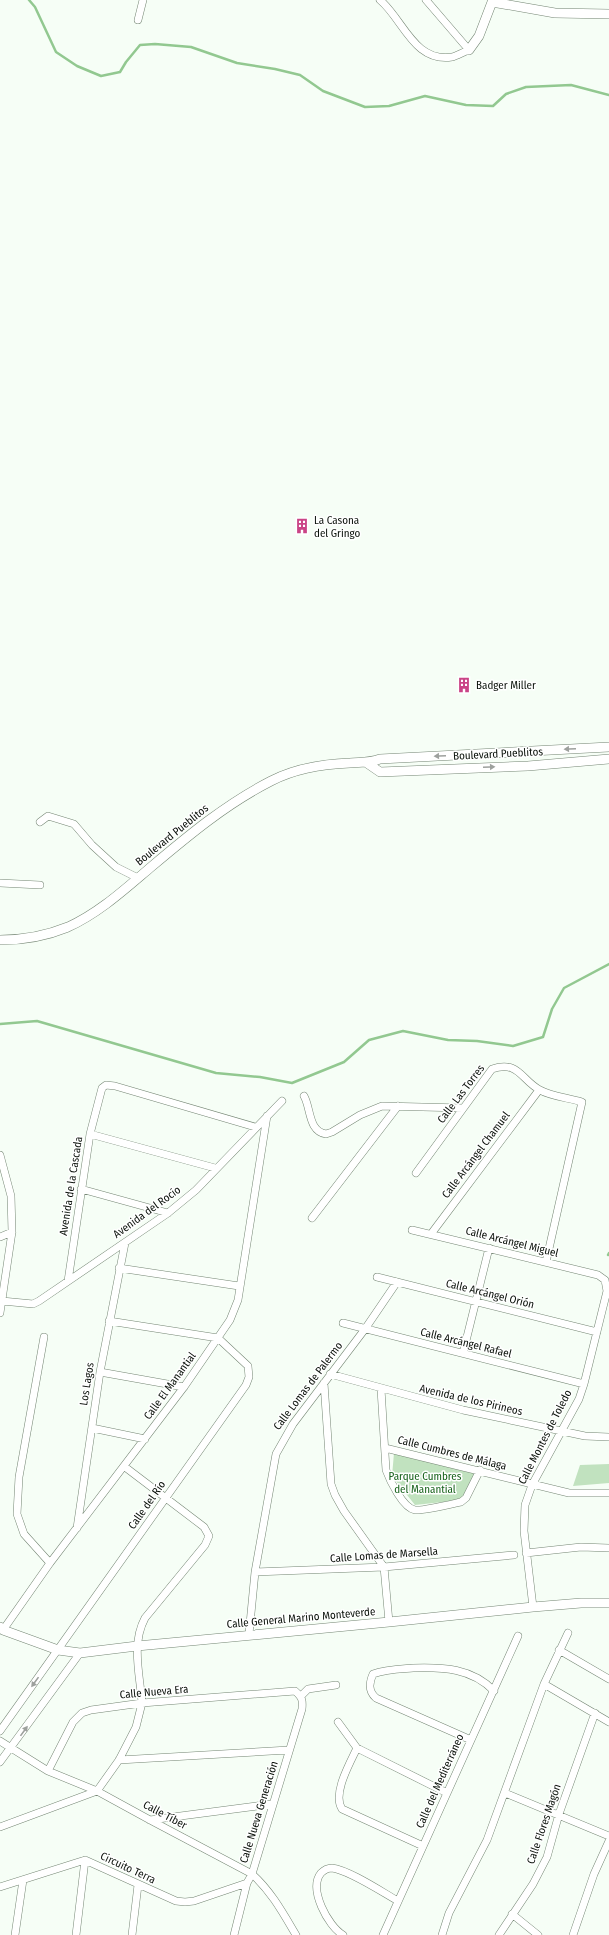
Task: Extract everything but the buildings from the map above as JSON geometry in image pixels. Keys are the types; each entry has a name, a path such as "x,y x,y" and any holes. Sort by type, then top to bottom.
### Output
{"street":[{"path":"138,20 143,0"},
{"path":"380,0 391,11 410,40 424,51 438,57 452,57 469,50 479,36 492,1 555,14 609,14"},
{"path":"426,0 469,50"},
{"name":"Boulevard Pueblitos","path":"367,764 380,759 609,746"},
{"path":"527,751 528,766"},
{"name":"Boulevard Pueblitos","path":"0,940 35,937 67,927 85,918 138,878 211,818 241,798 273,780 319,766 350,762 367,764 380,772 528,766 609,759"},
{"path":"40,822 48,816 74,824 92,845 116,867 138,878"},
{"path":"0,883 40,885"},
{"name":"Calle Las Torres","path":"416,1173 492,1069 499,1066 507,1066 515,1069 539,1090 582,1102 546,1262"},
{"name":"Avenida de la Cascada","path":"68,1281 90,1134 102,1088 106,1085 116,1086 255,1127"},
{"name":"Calle Arcángel Chamuel","path":"431,1234 539,1090"},
{"path":"304,1096 308,1114 317,1130 326,1134 360,1115 382,1106 463,1108"},
{"name":"Avenida del Rocío","path":"2,1300 33,1304 168,1213 196,1190 215,1168 282,1101"},
{"path":"312,1218 398,1106"},
{"name":"Calle El Manantial","path":"2,1628 184,1387 218,1338 235,1310 267,1116"},
{"path":"90,1134 215,1168"},
{"path":"0,1313 12,1232 11,1196 1,1158"},
{"path":"81,1189 168,1213"},
{"name":"Calle Arcángel Miguel","path":"412,1230 598,1275 605,1280"},
{"path":"0,1237 12,1232"},
{"name":"Los Lagos","path":"77,1529 108,1320 124,1243"},
{"path":"463,1353 489,1248"},
{"path":"119,1268 239,1286"},
{"name":"Calle Arcángel Orión","path":"377,1277 597,1332"},
{"name":"Calle Montes de Toledo","path":"533,1607 526,1553 525,1505 532,1485 560,1431 579,1399 607,1291 605,1280"},
{"name":"Calle Lomas de Palermo","path":"249,1634 255,1572 276,1454 293,1424 365,1329 397,1282"},
{"path":"108,1320 218,1338"},
{"name":"Calle Arcángel Rafael","path":"343,1323 584,1384"},
{"path":"44,1337 20,1477 16,1514 24,1534 50,1564"},
{"name":"Calle del Río","path":"58,1650 246,1385 250,1371 245,1362 218,1338"},
{"path":"100,1372 184,1387"},
{"name":"Avenida de los Pirineos","path":"330,1374 463,1410 584,1436 609,1437"},
{"path":"324,1384 330,1472 335,1495 353,1525 384,1567 389,1622"},
{"path":"381,1389 386,1470 389,1479 406,1506 415,1510 462,1502 466,1498 480,1470"},
{"path":"92,1428 145,1439"},
{"name":"Calle Cumbres de Málaga","path":"385,1448 569,1493 609,1492"},
{"path":"0,1827 98,1790 119,1760 136,1728 142,1703 137,1646 139,1629 145,1618 205,1545 210,1536 204,1527 125,1467"},
{"path":"526,1553 581,1547 609,1548"},
{"name":"Calle Lomas de Marsella","path":"255,1572 384,1567 514,1555"},
{"name":"Calle General Marino Monteverde","path":"2,1628 58,1650 80,1653 249,1634 389,1622 533,1607 581,1603 609,1603"},
{"path":"442,1935 449,1913 487,1840 544,1684 568,1633"},
{"name":"Calle del Mediterráneo","path":"383,1935 518,1636"},
{"path":"0,1731 58,1650"},
{"path":"560,1650 609,1680"},
{"path":"0,1762 80,1653"},
{"path":"471,1740 376,1698 371,1694 370,1681 374,1674 382,1670 448,1668 472,1675 482,1680 494,1691"},
{"path":"544,1684 609,1722"},
{"path":"298,1694 308,1689 336,1685"},
{"name":"Calle Nueva Era","path":"48,1771 73,1722 82,1713 99,1708 142,1703 298,1694"},
{"name":"Calle Nueva Generación","path":"234,1935 247,1883 252,1874 302,1709 303,1701 298,1694"},
{"name":"Calle Flores Magón","path":"499,1935 541,1871 547,1857 559,1814 595,1713"},
{"path":"338,1722 357,1748 447,1793"},
{"name":"Calle Tíber","path":"0,1741 48,1771 98,1790 150,1820 252,1874 262,1883 276,1902 296,1935"},
{"path":"357,1748 340,1788 338,1804 342,1809 423,1846"},
{"path":"119,1760 289,1750"},
{"path":"505,1793 559,1814 609,1836"},
{"path":"150,1820 272,1804"},
{"path":"573,1935 591,1881 609,1841"},
{"path":"76,1935 86,1860"},
{"name":"Circuito Terra","path":"0,1887 86,1860 176,1901 185,1902 208,1897 247,1883"},
{"path":"343,1935 324,1911 318,1896 317,1882 324,1870 331,1868 345,1872 398,1901"},
{"path":"15,1935 23,1880"},
{"path":"132,1935 138,1885"},
{"path":"512,1914 538,1935"}],"green space":[{"name":"Parque Cumbres del Manantial","path":"394,1453 476,1471 461,1500 415,1505 392,1476"},
{"path":"609,1464 609,1483 573,1486 580,1465"}],"waterway":[{"path":"29,0 35,7 56,52 77,66 101,76 120,72 140,45 155,44 191,47 237,63 275,69 300,75 323,91 365,107 389,106 425,96 466,105 493,106 506,94 526,87 571,85 609,95"},
{"path":"0,1024 37,1021 216,1073 260,1077 292,1083 344,1062 369,1040 403,1031 448,1040 477,1041 513,1046 543,1037 552,1009 564,988 609,964"}],"place":[{"name":"La Casona del Gringo","path":"302,526"},
{"name":"Badger Miller","path":"464,685"}]}
